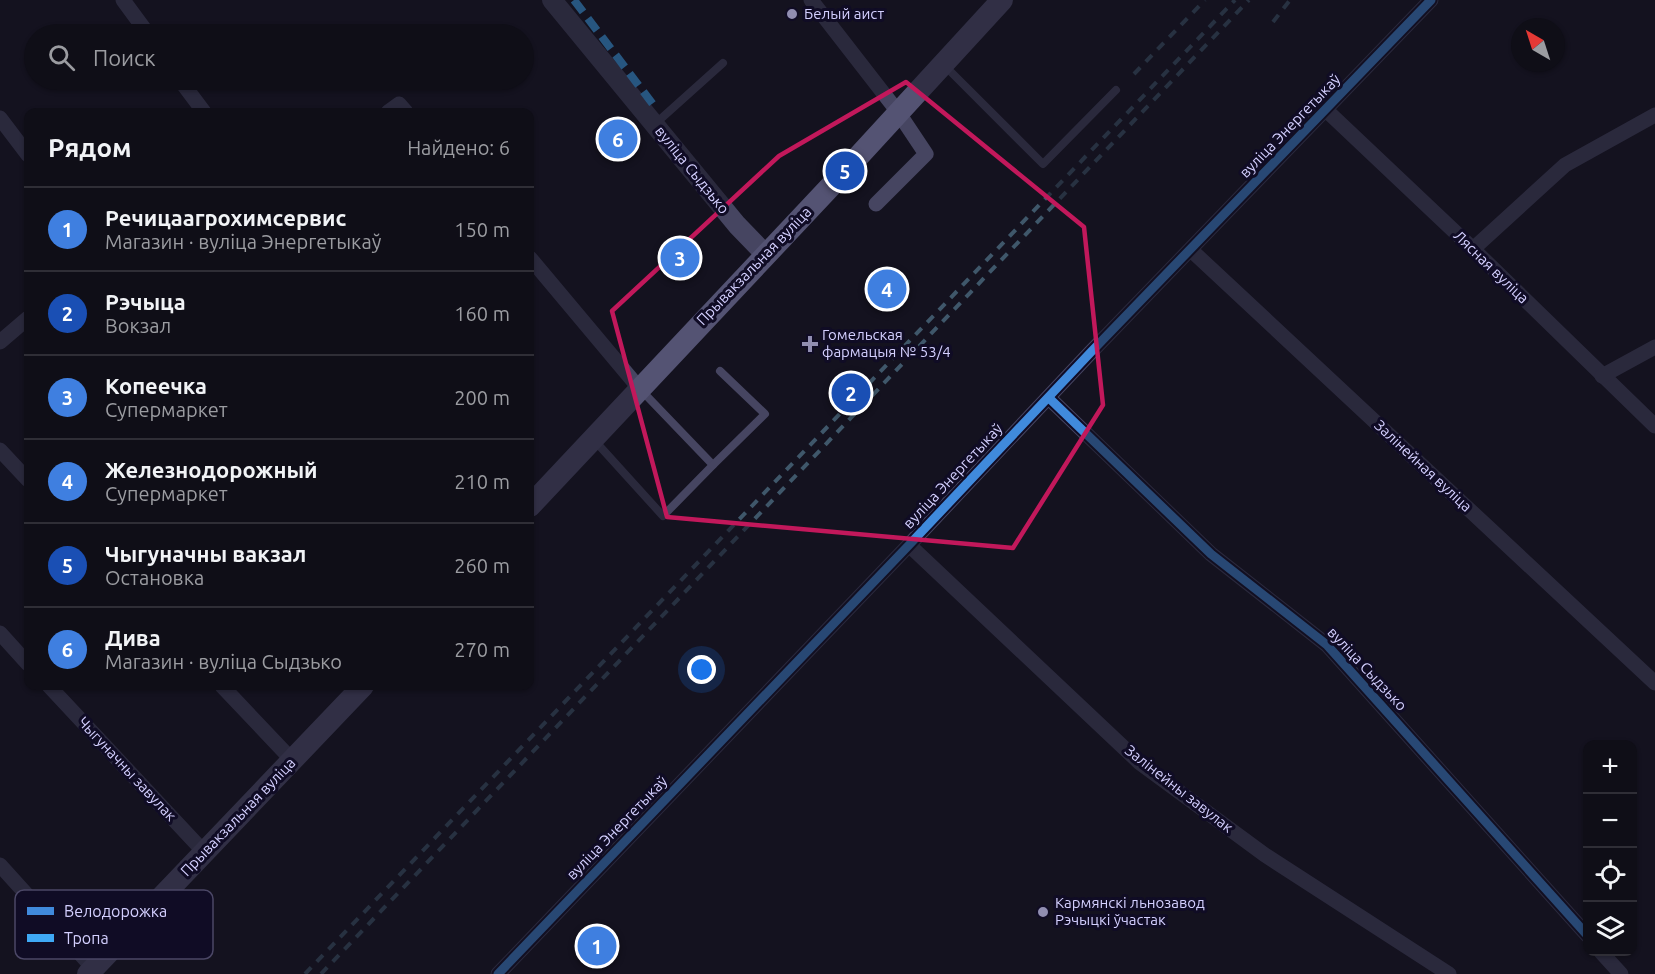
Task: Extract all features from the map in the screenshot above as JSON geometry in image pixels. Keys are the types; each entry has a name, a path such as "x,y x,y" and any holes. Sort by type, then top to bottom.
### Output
{"main road":[{"name":"Прывакзальная вуліца","path":"534,502 1002,0"},
{"name":"Прывакзальная вуліца","path":"169,890 359,690"},
{"name":"Прывакзальная вуліца","path":"91,971 103,959"}],"street":[{"path":"123,0 141,24"},
{"name":"вуліца Сыдзько","path":"552,0 737,225 765,254"},
{"path":"811,0 897,112 926,154 876,204"},
{"name":"вуліца Энергетыкаў","path":"498,974 1091,352 1431,0"},
{"path":"188,90 201,108"},
{"name":"Лясная вуліца","path":"1326,110 1655,426"},
{"path":"1473,249 1566,165 1655,115"},
{"path":"0,118 24,150"},
{"name":"Залінейная вуліца","path":"1191,250 1655,683"},
{"path":"534,263 639,388"},
{"path":"0,342 24,321"},
{"path":"1602,376 1655,347"},
{"name":"вуліца Сыдзько","path":"1049,398 1211,554 1327,645 1583,932"},
{"path":"0,450 24,476"},
{"name":"Залінейны завулак","path":"909,545 1140,763 1265,855 1449,974"},
{"path":"0,633 24,660"},
{"name":"Чыгуначны завулак","path":"53,690 205,853"},
{"path":"226,690 292,760"},
{"path":"0,865 21,890"},
{"path":"1605,956 1621,974"},
{"path":"81,959 91,971"}],"lane":[{"path":"654,125 723,63"},
{"path":"942,64 1043,165 1116,90"},
{"path":"592,438 663,516 765,414 720,371"},
{"path":"639,388 713,465"}],"highlighted area":[{"path":"906,82 1084,227 1103,405 1013,548 667,517 612,311 779,156"}],"railway":[{"path":"1134,74 1205,0"},
{"path":"305,974 1235,0"},
{"path":"321,974 1249,0"},
{"path":"1273,22 1290,0"}],"marked path":[{"path":"574,0 655,107"}],"cycle path":[{"path":"498,974 1091,352 1431,0"},
{"path":"1049,398 1211,554 1327,645 1583,930"}],"place":[{"name":"Белый аист","path":"792,14"},
{"name":"Дива","path":"618,139"},
{"name":"Чыгуначны вакзал","path":"845,171"},
{"name":"Копеечка","path":"680,258"},
{"name":"Железнодорожный","path":"887,289"},
{"name":"Гомельская фармацыя № 53/4","path":"810,344"},
{"name":"Рэчыца","path":"851,393"},
{"name":"Кармянскі льнозавод Рэчыцкі ўчастак","path":"1043,912"},
{"name":"Речицаагрохимсервис","path":"597,946"}]}
